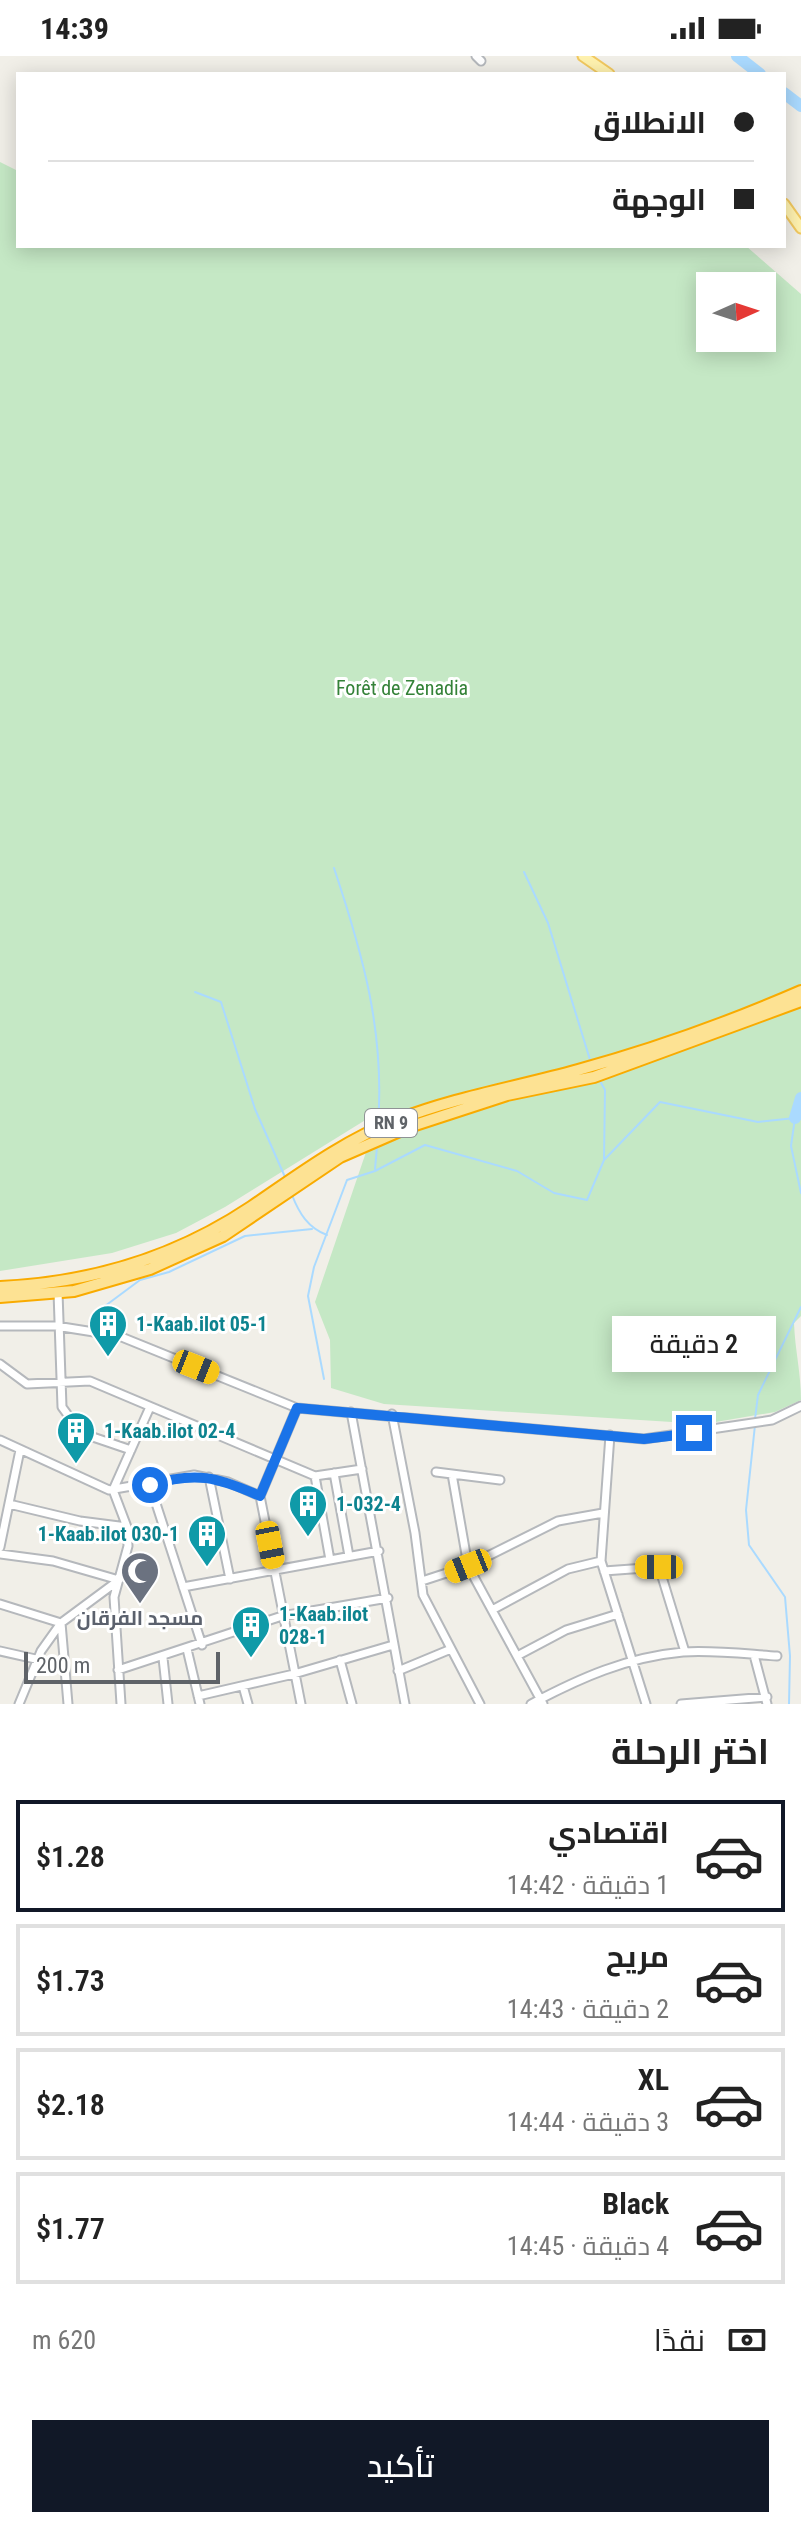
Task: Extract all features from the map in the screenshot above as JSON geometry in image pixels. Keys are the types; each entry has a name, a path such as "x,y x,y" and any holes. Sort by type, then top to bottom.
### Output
{"highway":[{"name":"RN 9","path":"0,1287 83,1278 147,1260 199,1238 315,1161 398,1120 445,1102 610,1061 801,991"},
{"name":"RN 9","path":"0,1297 58,1292 120,1279 202,1247 244,1223 317,1171 409,1127 507,1095 594,1077 801,1001"}],"main road":[{"path":"583,56 606,72"},
{"path":"786,207 801,228"}],"street":[{"path":"58,1292 56,1326 62,1407 81,1433 131,1450"},
{"path":"0,1326 56,1326 119,1336 297,1408 392,1414 644,1439 772,1420 801,1406"},
{"path":"0,1364 27,1384 90,1381 315,1476 362,1469"},
{"path":"121,1704 114,1597 128,1546 127,1527 113,1490 150,1407"},
{"path":"297,1408 260,1496 301,1704"},
{"path":"351,1412 388,1598 393,1645 405,1704"},
{"path":"392,1414 429,1611 480,1704"},
{"path":"610,1435 601,1561 646,1704"},
{"path":"0,1440 113,1490 150,1485 179,1476 209,1477 260,1496"},
{"path":"0,1547 20,1450"},
{"path":"436,1472 500,1480"},
{"path":"334,1473 349,1556"},
{"path":"452,1474 468,1566 542,1702"},
{"path":"315,1476 330,1560"},
{"path":"209,1477 230,1579"},
{"path":"150,1485 202,1645"},
{"path":"9,1504 80,1521 127,1527"},
{"path":"422,1581 468,1566 558,1521 603,1513"},
{"path":"183,1587 379,1551"},
{"path":"0,1554 53,1561 119,1580"},
{"path":"492,1610 568,1569 601,1561"},
{"path":"604,1571 659,1567 685,1652"},
{"path":"19,1704 40,1660 41,1651 61,1623 119,1580"},
{"path":"118,1670 163,1658 282,1616 388,1598"},
{"path":"0,1604 61,1623"},
{"path":"517,1656 566,1630 618,1614"},
{"path":"61,1623 68,1704"},
{"path":"187,1649 199,1700 393,1645"},
{"path":"398,1671 451,1649"},
{"path":"0,1651 40,1660"},
{"path":"531,1704 542,1702 597,1671 631,1660 685,1652 777,1656"},
{"path":"681,1704 767,1701 754,1655"},
{"path":"163,1658 168,1704"},
{"path":"340,1660 352,1704"},
{"path":"401,1682 412,1704"},
{"path":"243,1686 248,1704"}],"green space":[{"name":"Forêt de Zenadia","path":"0,162 16,170 16,248 748,248 776,272 696,272 696,352 776,352 776,272 801,294 801,1316 794,1323 801,1400 775,1412 704,1424 384,1404 331,1388 330,1340 315,1302 380,1111 225,1207 176,1233 112,1253 0,1271"}],"waterway":[{"path":"737,56 757,72"},
{"path":"786,95 801,106"},
{"path":"334,868 370,994 378,1058 378,1125"},
{"path":"524,872 548,923 591,1063"},
{"path":"195,992 221,1002 255,1109 285,1177"},
{"path":"599,1079 605,1090 604,1159"},
{"path":"795,1118 801,1098"},
{"path":"324,1379 308,1296 314,1267 347,1180 375,1171 425,1145 517,1171 554,1193 587,1200 604,1160 660,1102 758,1122 795,1118 791,1146 801,1193"},
{"path":"375,1169 377,1147"},
{"path":"292,1195 305,1219 327,1235"},
{"path":"101,1309 140,1280 169,1272 245,1236 312,1229"},
{"path":"755,1419 758,1395 801,1307"},
{"path":"755,1425 746,1510 749,1545 785,1597 790,1656 789,1704"}],"place":[{"name":"1-Kaab.ilot 05-1","path":"108,1358"},
{"name":"1-Kaab.ilot 02-4","path":"76,1465"},
{"name":"1-032-4","path":"308,1538"},
{"name":"1-Kaab.ilot 030-1","path":"207,1568"},
{"name":"مسجد الفرقان","path":"140,1605"},
{"name":"1-Kaab.ilot 028-1","path":"251,1659"}],"route":[{"path":"150,1485 194,1475 228,1482 260,1496 297,1408 392,1414 644,1439 694,1433"}]}
